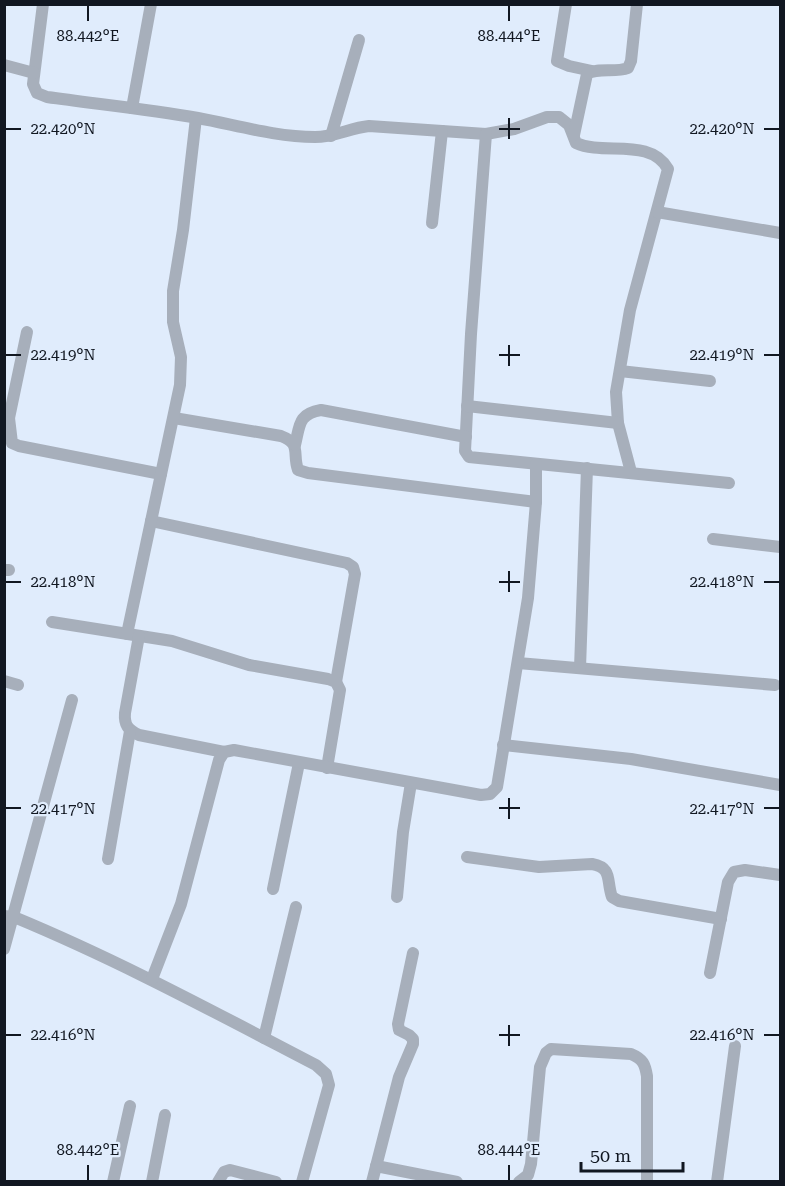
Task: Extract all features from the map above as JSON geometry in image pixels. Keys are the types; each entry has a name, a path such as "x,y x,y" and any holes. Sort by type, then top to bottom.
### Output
{"street":[{"path":"43,4 33,84 37,93 47,97 196,118 266,132 314,137 331,136 352,128 369,126 486,134 514,129 547,117 559,117 569,125 576,143 585,147 639,151 654,155 663,161 668,169 630,310 616,392 618,423 631,472"},
{"path":"132,108 151,4"},
{"path":"566,4 557,61 592,71 616,71 628,68 631,61 637,4"},
{"path":"331,136 359,40"},
{"path":"4,64 34,73"},
{"path":"574,135 584,81 586,74 592,71"},
{"path":"196,118 183,230 173,291 173,322 182,369 152,521 133,635 124,722 130,731 139,735 224,752 234,750 411,783 481,795 490,794 497,787 528,598 536,502 536,464"},
{"path":"432,223 442,131"},
{"path":"486,134 467,406 465,451 469,457 729,483"},
{"path":"657,212 780,233"},
{"path":"27,332 7,416 12,443 161,474"},
{"path":"620,371 710,381"},
{"path":"467,406 618,423"},
{"path":"466,436 321,410 309,412 302,418 295,445 296,463 298,470 308,473 536,502"},
{"path":"174,417 281,436 291,440 295,445"},
{"path":"580,668 586,468"},
{"path":"152,521 346,563 353,567 355,574 336,682 340,690 327,768"},
{"path":"713,539 780,547"},
{"path":"52,622 172,641 270,670 336,682"},
{"path":"518,663 775,685"},
{"path":"4,681 18,685"},
{"path":"4,949 9,916 72,700"},
{"path":"108,859 130,731"},
{"path":"503,745 631,759 780,784"},
{"path":"152,979 181,904 219,760 224,752"},
{"path":"273,889 299,763"},
{"path":"396,897 411,783"},
{"path":"467,857 538,867 600,865 608,873 612,897 619,901 721,919"},
{"path":"710,973 728,882 734,872 745,870 780,875"},
{"path":"264,1038 296,907"},
{"path":"9,916 69,940 152,979 316,1065 326,1074 329,1085 302,1182"},
{"path":"372,1182 399,1077 413,1039 399,1030 398,1024 413,954"},
{"path":"717,1182 735,1046"},
{"path":"519,1182 528,1175 531,1164 540,1067 546,1053 551,1049 632,1054 640,1058 645,1065 647,1076 646,1182"},
{"path":"113,1182 130,1106"},
{"path":"152,1182 165,1115"},
{"path":"376,1166 458,1182"},
{"path":"218,1182 224,1172 230,1170 276,1182"}]}
